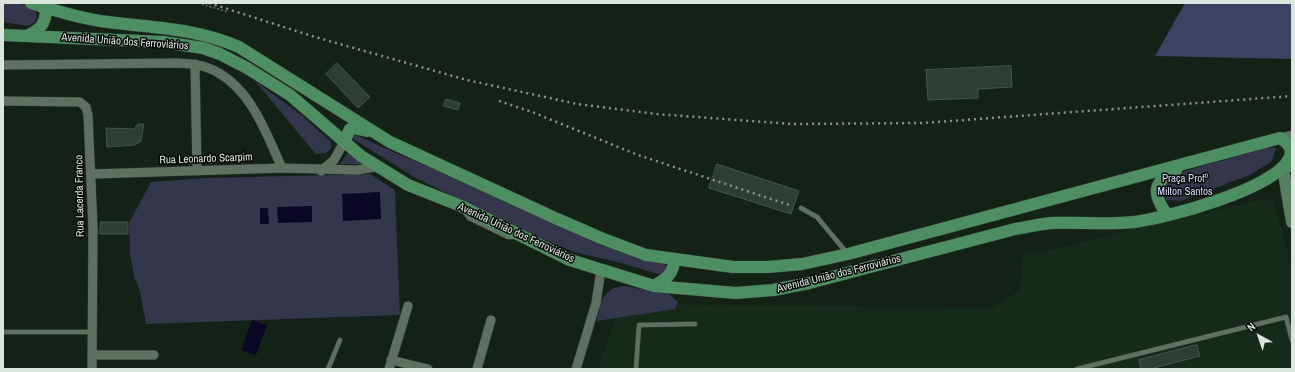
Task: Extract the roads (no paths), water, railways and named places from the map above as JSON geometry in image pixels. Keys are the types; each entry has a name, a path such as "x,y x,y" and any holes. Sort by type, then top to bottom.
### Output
{"main road":[{"name":"Avenida União dos Ferroviários","path":"31,3 106,22 198,32 218,38 240,47 372,132 601,238 646,255 674,260 768,268 802,264 848,254 1280,138"},
{"path":"25,36 37,31 42,26 45,21 46,8"},
{"path":"137,42 138,25"},
{"name":"Avenida União dos Ferroviários","path":"3,35 186,45 220,54 247,68 290,95 344,142 376,167 408,185 461,206 570,260 654,286 736,294 809,284 1015,229 1050,223 1115,224 1167,215 1218,200 1248,188 1288,167"},
{"path":"344,142 347,132 354,128 372,132"},
{"path":"1280,138 1287,142 1291,148 1292,154 1288,167 1292,222"},
{"path":"1167,215 1157,198 1157,186 1159,182 1167,175 1188,163"},
{"path":"654,286 670,276 673,271 674,260"}],"street":[{"path":"3,64 178,63 195,64 218,72 232,83 253,108 262,122 282,168"},
{"path":"195,64 197,171"},
{"name":"Rua Lacerda Franco","path":"3,101 67,101 80,102 86,107 90,132 92,174 92,369"},
{"name":"Avenida União dos Ferroviários","path":"1280,138 1292,135"},
{"path":"321,171 334,160 344,142"},
{"name":"Rua Leonardo Scarpim","path":"92,174 282,168 321,171 357,170 376,167"},
{"path":"576,369 600,288 601,270"},
{"path":"408,306 390,364 428,369"},
{"path":"477,369 491,320"},
{"path":"92,355 154,355"}],"lane":[{"path":"801,208 816,217 848,254"},
{"path":"1076,369 1286,317 1292,340"},
{"path":"636,369 639,325 695,324"},
{"path":"3,332 93,332"},
{"path":"328,369 340,340"}],"railway":[{"path":"209,3 315,37 467,80 577,104 656,114 792,124 923,123 1292,96"},
{"path":"499,101 532,112 638,155 789,205"}],"park label":[{"name":"Praça Profº Milton Santos","path":"1185,185"}]}
